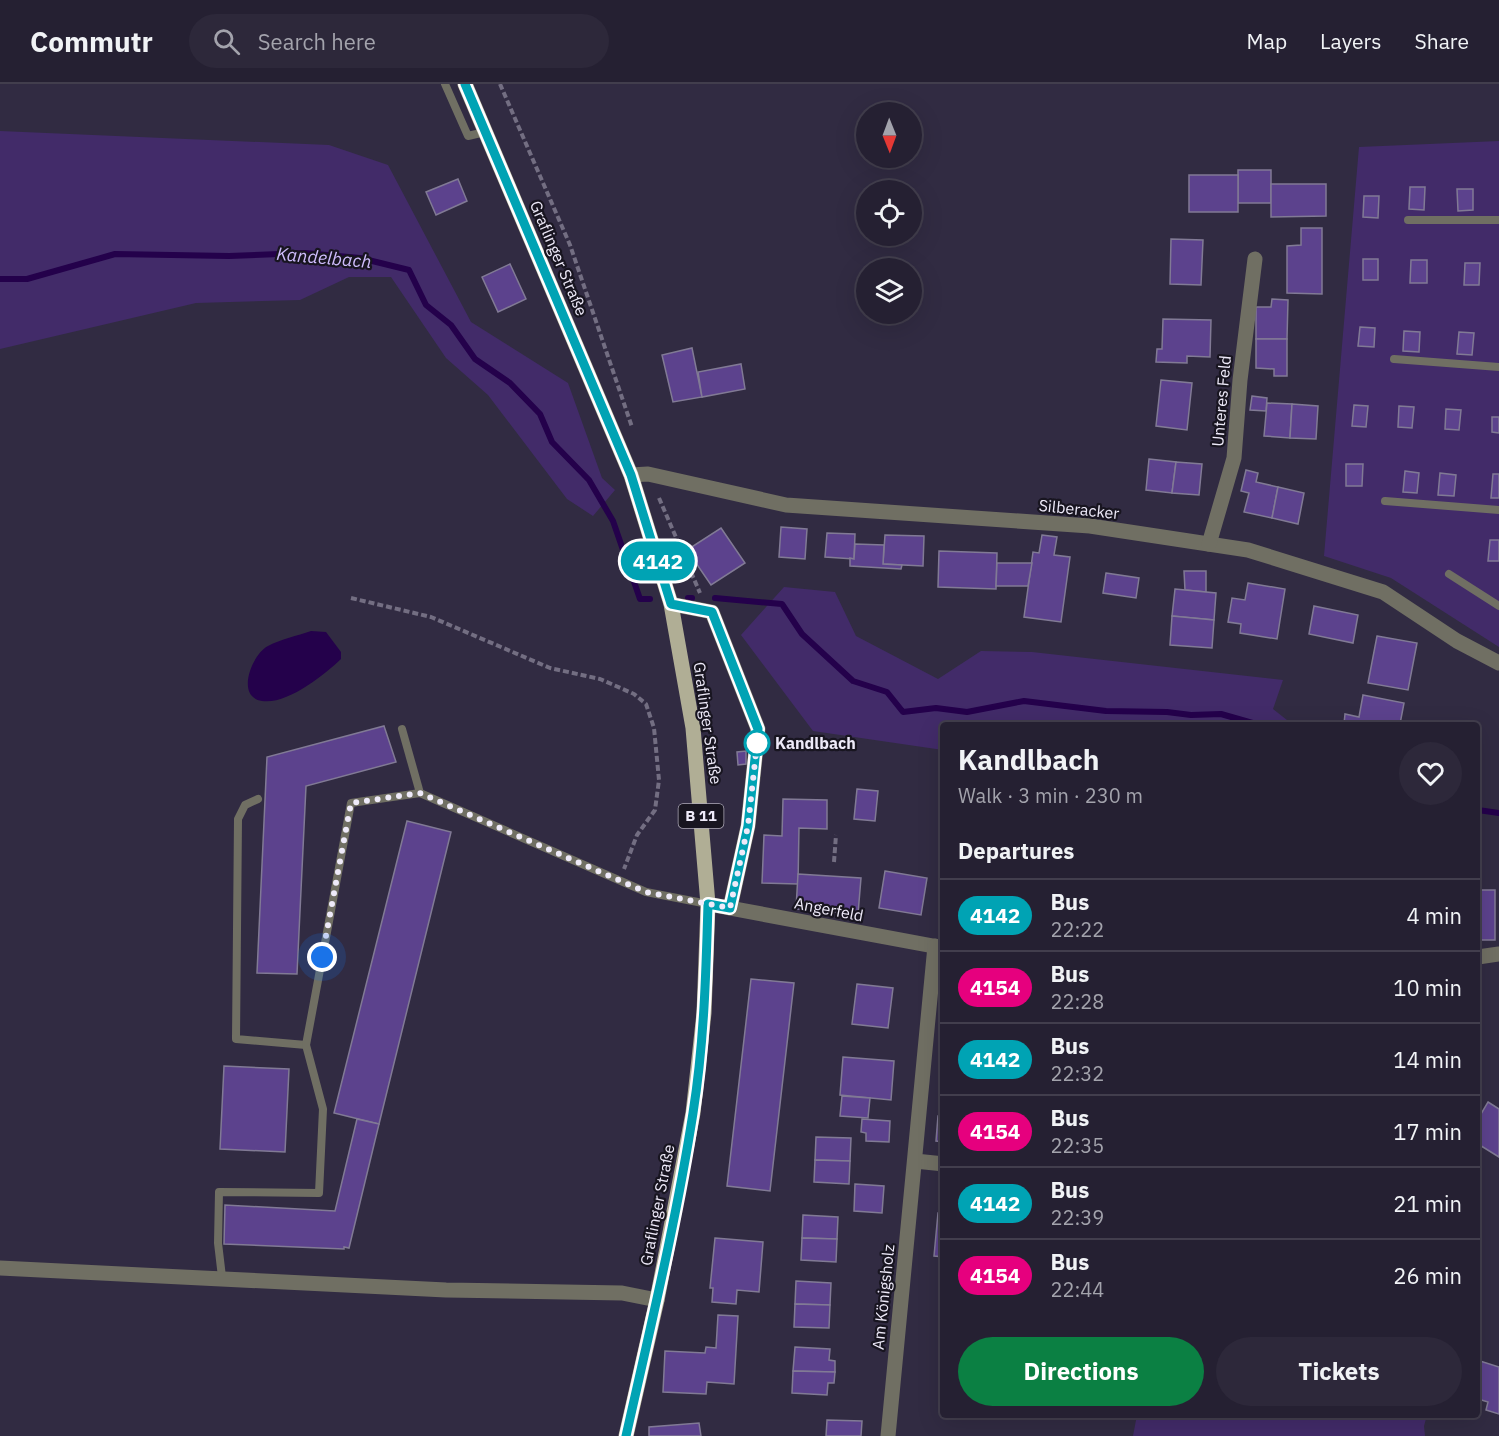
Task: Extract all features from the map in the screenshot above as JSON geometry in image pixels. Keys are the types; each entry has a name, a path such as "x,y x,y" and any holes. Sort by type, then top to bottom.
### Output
{"main road":[{"name":"Graflinger Straße","path":"465,84 631,475 671,604 693,728 708,904 704,1013 693,1113 657,1300 626,1436"}],"street":[{"name":"Unteres Feld","path":"1209,544 1234,458 1240,380 1255,260"},
{"name":"Silberacker","path":"631,475 648,474 786,505 1090,526 1248,550 1383,592 1457,641 1499,663"},
{"path":"671,604 712,612 758,729 748,826 730,908"},
{"name":"Angerfeld","path":"708,904 939,947"},
{"name":"Am Königsholz","path":"888,1436 939,947"},
{"path":"1480,957 1499,954"},
{"path":"915,1161 940,1164"},
{"path":"0,1268 222,1277 446,1290 622,1293 657,1300"}],"lane":[{"path":"444,84 468,136 485,132"},
{"path":"1408,220 1499,220"},
{"path":"1394,359 1499,367"},
{"path":"1385,501 1499,510"},
{"path":"1449,574 1499,606"},
{"path":"402,729 420,793"},
{"path":"222,1277 218,1243 219,1192 319,1193 323,1109 306,1046 351,803 420,793 646,892 708,904"},
{"path":"258,799 245,805 238,819 236,1040 306,1046"}],"path":[{"path":"500,84 570,245 633,430"},
{"path":"648,474 700,594 712,612"},
{"path":"351,598 431,618 550,668 600,679 634,694 646,704 654,728 659,780 655,810 637,835 620,881"},
{"path":"834,862 836,835"}],"shaded area":[{"path":"0,131 329,145 388,165 471,322 568,383 602,478 615,490 593,516 567,499 488,395 446,358 391,277 349,277 300,300 196,303 0,349"},
{"path":"1499,141 1499,647 1391,578 1324,556 1359,147"},
{"path":"784,587 835,592 856,636 938,679 981,651 1032,652 1283,680 1273,709 1289,722 940,722 940,750 813,731 741,635"},
{"path":"311,631 326,632 341,652 341,659 294,694 272,701 254,698 249,692 249,675 262,650 278,641"},
{"path":"1136,1418 1426,1418 1425,1436 1133,1436"}],"building":[{"path":"1238,170 1271,170 1271,203 1238,203"},
{"path":"1189,175 1238,175 1238,212 1189,212"},
{"path":"458,179 467,201 436,215 426,192"},
{"path":"1271,184 1326,184 1326,216 1271,217"},
{"path":"1410,187 1425,187 1424,210 1409,209"},
{"path":"1457,189 1473,189 1473,210 1458,211"},
{"path":"1364,196 1379,196 1378,218 1363,217"},
{"path":"1301,228 1322,228 1322,294 1287,293 1287,246 1301,245"},
{"path":"1171,239 1203,240 1201,285 1170,284"},
{"path":"1363,259 1378,259 1378,280 1363,280"},
{"path":"1411,260 1427,260 1427,283 1410,283"},
{"path":"1465,263 1480,263 1479,285 1464,285"},
{"path":"510,264 526,299 498,312 482,277"},
{"path":"1272,299 1288,300 1287,339 1256,339 1256,307 1271,307"},
{"path":"1163,319 1211,320 1210,357 1187,356 1187,363 1156,362 1157,349 1162,349"},
{"path":"1360,327 1375,328 1374,347 1358,346"},
{"path":"1404,331 1420,332 1419,352 1403,351"},
{"path":"1459,332 1474,333 1472,355 1457,354"},
{"path":"1256,339 1287,339 1287,376 1274,376 1274,369 1256,368"},
{"path":"692,348 702,397 673,402 662,355"},
{"path":"741,364 745,389 702,397 698,372"},
{"path":"1161,380 1192,383 1187,430 1156,426"},
{"path":"1252,396 1267,398 1266,411 1250,410"},
{"path":"1267,403 1292,404 1290,438 1264,436"},
{"path":"1292,404 1318,406 1316,439 1290,438"},
{"path":"1354,405 1368,406 1366,427 1352,426"},
{"path":"1399,406 1414,407 1412,428 1398,427"},
{"path":"1446,409 1461,410 1459,430 1445,429"},
{"path":"1492,417 1499,417 1499,433 1492,432"},
{"path":"1149,459 1176,462 1172,493 1146,490"},
{"path":"1176,462 1202,464 1199,495 1172,493"},
{"path":"1346,464 1363,464 1362,486 1346,486"},
{"path":"1246,470 1258,473 1256,482 1278,487 1272,518 1244,512 1249,493 1241,491"},
{"path":"1405,471 1419,473 1417,493 1403,492"},
{"path":"1440,473 1456,475 1454,496 1438,495"},
{"path":"1493,474 1499,474 1499,498 1491,498"},
{"path":"1278,487 1304,493 1298,524 1272,518"},
{"path":"781,527 807,529 805,559 779,557"},
{"path":"721,528 745,563 711,585 687,550"},
{"path":"827,533 855,534 854,559 825,557"},
{"path":"885,535 924,536 923,566 883,564"},
{"path":"1042,535 1057,537 1054,555 1070,557 1061,622 1024,617 1033,552 1039,553"},
{"path":"1490,540 1499,540 1499,561 1488,561"},
{"path":"855,544 884,545 883,564 902,565 901,569 850,566 850,558 854,559"},
{"path":"939,551 997,553 996,589 938,587"},
{"path":"997,563 1032,563 1028,586 996,586"},
{"path":"1184,571 1206,571 1206,592 1185,590"},
{"path":"1106,573 1139,578 1136,598 1103,593"},
{"path":"1248,583 1285,589 1277,639 1240,633 1241,624 1228,622 1232,598 1245,600"},
{"path":"1175,589 1216,593 1214,620 1172,616"},
{"path":"1314,606 1358,615 1353,643 1309,634"},
{"path":"1172,616 1214,620 1212,648 1170,645"},
{"path":"1377,636 1417,643 1408,690 1368,683"},
{"path":"1363,695 1404,703 1400,722 1344,722 1345,714 1359,717"},
{"path":"384,726 396,762 306,786 297,974 257,973 267,757"},
{"path":"746,751 746,764 738,765 737,752"},
{"path":"857,789 878,791 875,821 854,819"},
{"path":"783,799 827,800 827,829 799,828 798,884 762,883 764,835 782,836"},
{"path":"407,821 451,832 379,1124 334,1113"},
{"path":"885,871 927,878 921,915 879,908"},
{"path":"798,874 861,878 858,914 796,909"},
{"path":"1480,890 1495,890 1495,940 1480,940"},
{"path":"751,979 794,983 770,1191 727,1186"},
{"path":"857,984 893,988 888,1028 852,1024"},
{"path":"843,1057 894,1061 891,1100 840,1095"},
{"path":"224,1066 289,1069 285,1152 220,1149"},
{"path":"842,1096 870,1098 868,1118 840,1116"},
{"path":"1488,1102 1499,1109 1499,1157 1480,1145 1480,1116"},
{"path":"938,1116 940,1116 940,1142 936,1141"},
{"path":"357,1119 379,1124 349,1248 224,1244 225,1205 335,1211"},
{"path":"862,1119 890,1121 889,1142 866,1141 866,1133 861,1132"},
{"path":"816,1137 851,1138 850,1161 815,1160"},
{"path":"815,1160 850,1161 849,1184 814,1182"},
{"path":"855,1184 884,1186 882,1213 854,1211"},
{"path":"938,1213 940,1213 940,1257 934,1256"},
{"path":"803,1215 838,1217 837,1239 802,1238"},
{"path":"715,1238 763,1242 759,1292 737,1290 736,1304 712,1302 713,1288 710,1288"},
{"path":"802,1238 837,1239 836,1262 801,1260"},
{"path":"796,1281 831,1283 830,1305 795,1304"},
{"path":"795,1304 830,1305 829,1328 794,1327"},
{"path":"718,1315 738,1316 734,1384 707,1382 706,1394 663,1392 665,1351 705,1353 706,1347 716,1348"},
{"path":"795,1347 830,1349 829,1360 835,1361 835,1372 793,1371"},
{"path":"1480,1361 1499,1367 1499,1414 1486,1410 1488,1402 1480,1400"},
{"path":"793,1371 835,1372 834,1383 828,1383 827,1395 792,1393"},
{"path":"827,1420 862,1421 861,1436 826,1436"},
{"path":"699,1423 701,1436 649,1436 649,1427"}],"waterway":[{"name":"Kandelbach","path":"0,279 27,279 115,254 229,256 305,253 360,258 409,270 426,305 451,325 475,359 510,383 540,414 552,442 589,480 613,521 640,599 650,599"},
{"name":"Kandelbach","path":"715,598 782,604 802,634 853,681 887,692 903,712 936,708 967,712 1024,701 1106,711 1221,714 1249,722"},
{"name":"Kandelbach","path":"1480,810 1499,813"}],"bus line":[{"name":"4142","path":"465,84 631,475 671,604 712,612 758,729 748,826 730,908 708,904 704,1013 693,1113 657,1300 626,1436"}],"place":[{"name":"Kandlbach","path":"757,743"}],"route":[{"path":"322,957 351,803 420,793 646,892 730,908 748,826 757,743"}]}
